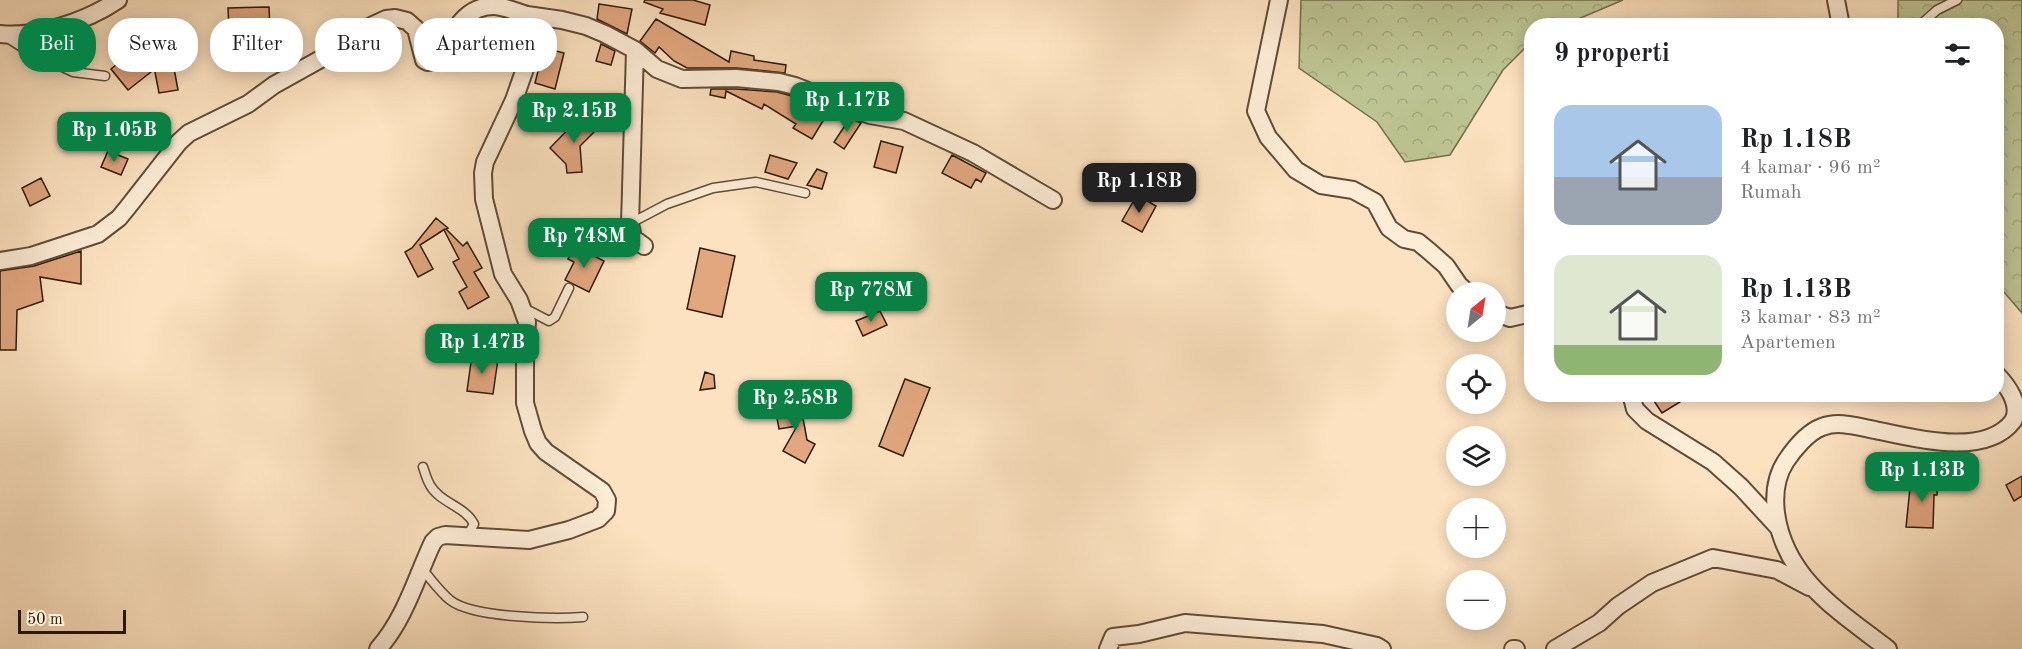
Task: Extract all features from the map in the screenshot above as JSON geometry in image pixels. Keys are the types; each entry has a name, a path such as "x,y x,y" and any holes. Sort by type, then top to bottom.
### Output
{"street":[{"path":"0,34 35,34 52,29 118,0"},
{"path":"1279,0 1256,111 1268,137 1296,170 1321,185 1353,190 1375,202 1389,228 1404,239 1418,242 1446,266 1457,282"},
{"path":"1836,0 1839,18"},
{"path":"0,261 31,255 98,234 129,207 178,142 189,133 248,104 373,25 395,18 407,21 416,29 424,60 433,62 439,57 455,28 466,16 494,6 586,26 635,50 657,69 682,79 736,78 779,82 795,86 861,113 904,121 973,153 1053,200"},
{"path":"378,649 400,614 433,542 438,537 445,535 530,540 598,519 606,511 607,500 602,491 546,452 538,443 533,431 525,403 527,322 522,307 503,274 484,199 483,173 490,147 514,100 535,40 527,15"},
{"path":"635,50 630,224 633,238 644,246"},
{"path":"1506,317 1510,318 1524,315"},
{"path":"1814,590 1786,551 1778,527 1775,502 1781,469 1804,440 1821,427 1841,423 1911,438 1950,443 1979,441 2008,427 2016,418 2017,408 2014,398 2004,385"},
{"path":"1633,402 1635,409 1647,421 1713,462 1742,488 1778,527"},
{"path":"1555,649 1599,622 1652,583 1713,558 1777,570 1814,590 1888,649"},
{"path":"1108,649 1113,637 1139,634 1185,622 1323,634 1382,649"}],"lane":[{"path":"1928,18 1937,10 1957,0"},
{"path":"0,34 28,51 73,72 105,76"},
{"path":"630,224 667,204 712,188 756,182 805,193"},
{"path":"522,307 549,321 559,311 569,288"},
{"path":"423,467 430,486 437,494 470,517 474,524 467,536"},
{"path":"422,569 451,602 470,608 530,618 583,617"}],"green space":[{"path":"1301,0 1623,0 1581,18 1524,18 1524,49 1503,70 1450,155 1405,162 1377,122 1299,68"},
{"path":"1898,0 2022,0 2022,313 2004,292 2004,18 1898,18"}],"building":[{"path":"645,0 693,0 710,5 705,25 660,13 663,9 644,2"},
{"path":"599,4 632,9 627,34 597,19"},
{"path":"269,7 270,18 228,18 228,8"},
{"path":"656,19 729,62 731,51 754,56 754,60 786,65 785,73 737,68 687,68 674,61 659,47 655,53 640,41"},
{"path":"601,44 615,51 611,65 596,61"},
{"path":"557,51 564,53 555,89 535,83 538,72 557,72"},
{"path":"113,72 151,72 128,90"},
{"path":"155,72 175,72 178,90 159,93"},
{"path":"711,89 777,92 829,111 812,139 793,128 796,124 764,104 762,109 726,91 725,98 710,95"},
{"path":"583,114 598,128 580,146 582,172 567,173 566,164 550,148"},
{"path":"850,118 861,123 844,149 834,142"},
{"path":"881,141 903,147 896,173 874,167"},
{"path":"108,151 128,159 121,175 101,167"},
{"path":"770,155 797,163 788,179 765,172"},
{"path":"952,155 986,173 981,182 976,179 971,188 942,173"},
{"path":"817,169 827,173 822,189 807,185"},
{"path":"41,178 50,196 30,206 22,188"},
{"path":"1137,195 1156,206 1142,232 1122,221"},
{"path":"436,218 463,246 467,242 482,268 474,272 489,297 468,309 459,292 467,287 453,262 459,259 445,229 420,245 433,269 418,277 405,252 412,248"},
{"path":"574,248 581,249 604,261 589,292 565,280 574,262 568,259"},
{"path":"700,248 735,256 722,317 687,309"},
{"path":"81,251 81,284 40,277 43,301 17,310 16,350 0,350 0,271 34,266"},
{"path":"880,311 887,325 863,336 856,321"},
{"path":"472,355 498,359 493,394 467,391"},
{"path":"705,372 714,375 715,388 700,390"},
{"path":"905,379 930,388 903,456 879,446"},
{"path":"800,402 807,440 815,444 805,463 783,451 797,426 779,429 775,407"},
{"path":"1655,402 1680,402 1662,413"},
{"path":"2022,476 2022,496 2014,501 2006,485"},
{"path":"1911,478 1938,480 1937,495 1934,495 1933,528 1906,527"}]}
